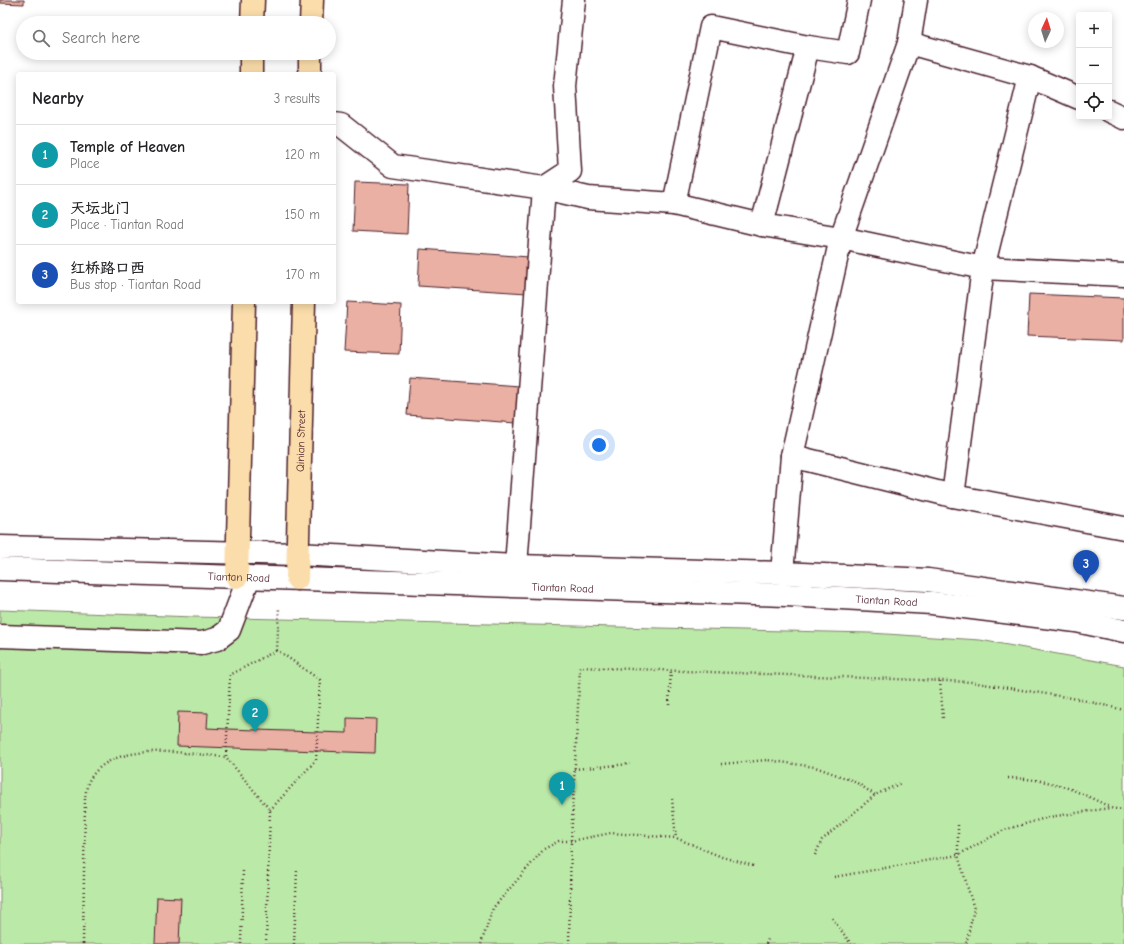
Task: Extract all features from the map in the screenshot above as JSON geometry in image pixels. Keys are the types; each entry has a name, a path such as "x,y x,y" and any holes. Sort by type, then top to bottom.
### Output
{"main road":[{"path":"252,16 253,0"},
{"path":"311,16 312,0"},
{"path":"251,72 252,60"},
{"path":"310,60 310,72"},
{"path":"243,577 237,552 244,304"},
{"name":"Qinian Street","path":"297,579 304,304"}],"street":[{"path":"544,188 570,171 565,86 574,0"},
{"path":"674,204 711,27 808,47 848,53 858,0"},
{"path":"782,573 792,456 841,238 908,43 916,0"},
{"path":"908,43 1030,77 1076,97"},
{"path":"762,225 808,47"},
{"path":"953,496 983,268 1030,77"},
{"path":"1112,112 1124,118"},
{"path":"336,124 341,125 393,166 544,188 588,198 674,204 762,225 841,238 983,268 1124,275"},
{"path":"516,566 544,188"},
{"path":"792,456 953,496 1124,528"},
{"name":"Tiantan Road","path":"0,547 298,554 516,566 782,573 928,580 1124,608"},
{"name":"Tiantan Road","path":"0,569 786,595 932,603 1076,621 1124,631"},
{"path":"0,636 202,643 217,639 229,630 243,577"}],"path":[{"path":"277,650 278,607"},
{"path":"270,810 226,757 230,675 277,650"},
{"path":"266,944 270,810 316,760 320,680 277,650"},
{"path":"570,944 571,841 580,667 971,682 1078,699 1124,710"},
{"path":"669,706 671,670"},
{"path":"940,681 943,718"},
{"path":"82,944 85,796 89,780 99,768 113,758 134,753 226,757"},
{"path":"721,764 768,760 815,767 854,781 874,795"},
{"path":"574,769 630,764"},
{"path":"1008,778 1035,779 1061,784 1110,808"},
{"path":"815,855 822,840 874,795 902,783"},
{"path":"672,799 676,838"},
{"path":"834,877 958,855 1004,830 1049,817 1110,808 1124,810"},
{"path":"958,825 958,855 974,909 966,944"},
{"path":"481,944 493,908 544,849 559,841 571,841 611,833 676,838 722,857 754,866"},
{"path":"241,944 244,869"},
{"path":"294,944 297,870"},
{"path":"832,918 851,944"},
{"path":"766,944 769,937"}],"green space":[{"path":"0,610 194,617 870,633 980,640 1124,666 1124,944 0,944"}],"building":[{"path":"0,0 24,0 24,4 0,3"},
{"path":"355,182 409,184 407,234 353,231"},
{"path":"420,249 529,257 527,293 418,286"},
{"path":"1029,294 1124,298 1124,340 1027,336"},
{"path":"347,302 401,305 399,354 344,352"},
{"path":"410,378 519,386 516,423 407,415"},
{"path":"178,712 208,713 207,728 227,729 347,733 347,718 376,719 375,753 177,746"},
{"path":"157,897 181,898 179,944 155,944"}],"place":[{"name":"红桥路口西","path":"1086,583"},
{"name":"天坛北门","path":"255,732"},
{"name":"Temple of Heaven","path":"562,805"}]}
